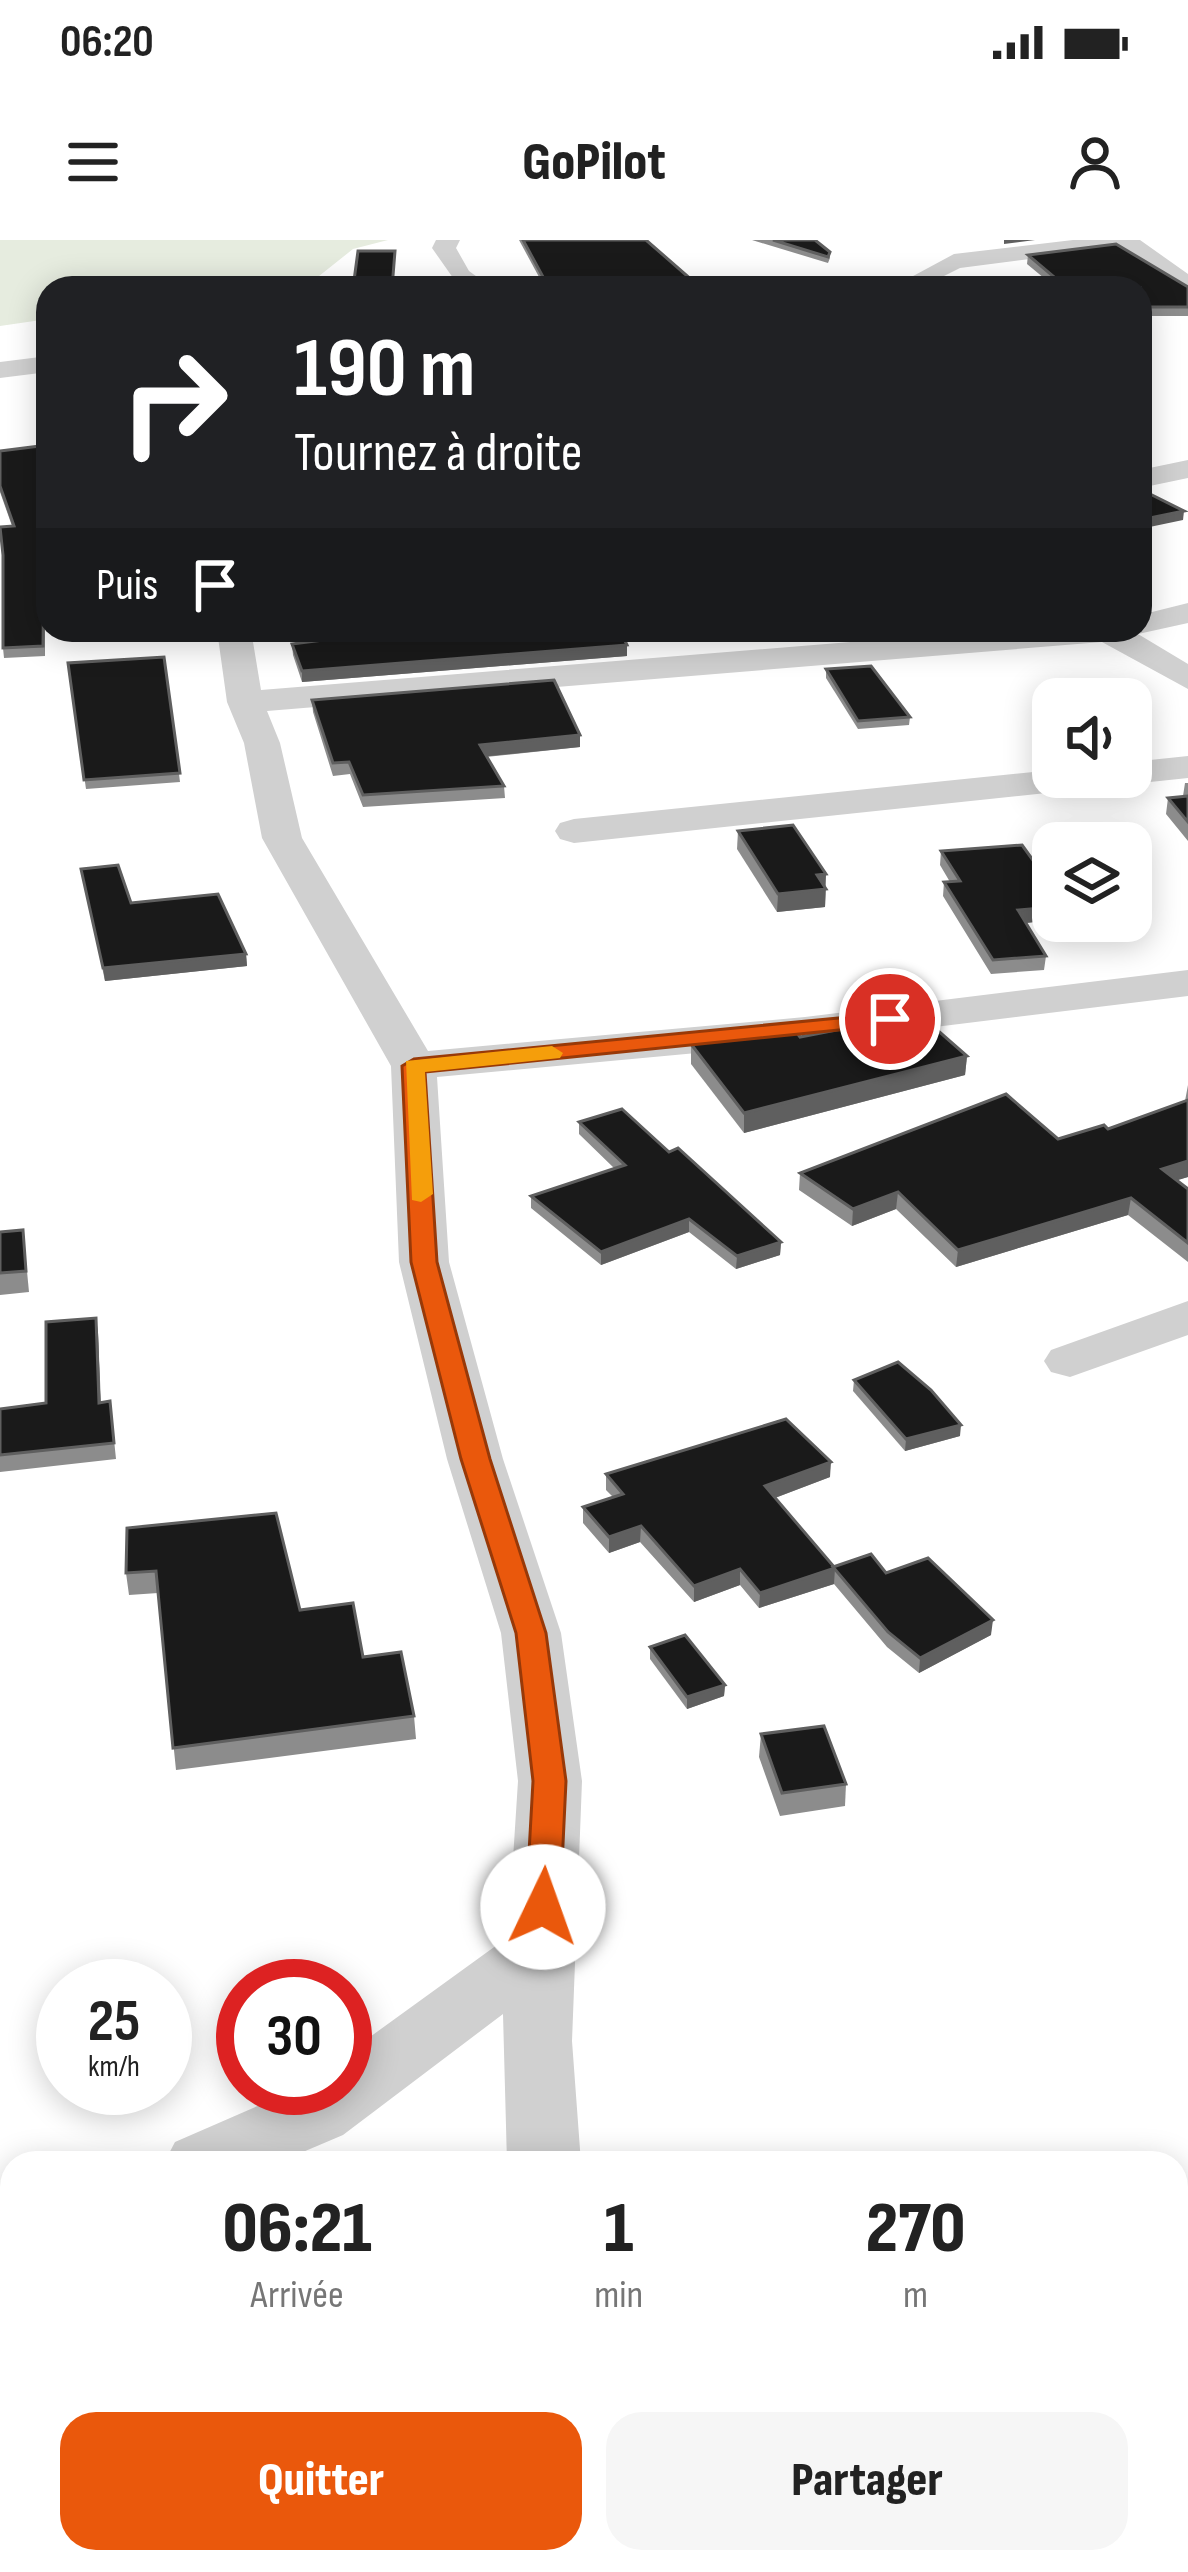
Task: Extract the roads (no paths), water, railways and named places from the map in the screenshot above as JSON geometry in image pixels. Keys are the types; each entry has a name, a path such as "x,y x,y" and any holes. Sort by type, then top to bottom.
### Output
{"street":[{"path":"448,240 444,248 460,276"},
{"path":"925,276 954,261 1113,242 1173,252 1188,286"},
{"path":"0,370 36,366"},
{"path":"1152,476 1188,469"},
{"path":"1152,622 1188,614"},
{"path":"236,642 245,702 262,743 282,838 414,1066 424,1262 476,1459 531,1633 550,1781 537,2042 543,2151"},
{"path":"245,702 963,642"},
{"path":"1137,642 1188,679"},
{"path":"1152,771 1188,767"},
{"path":"574,831 1032,783"},
{"path":"414,1066 805,1030 1188,983"},
{"path":"1070,1361 1188,1318"},
{"path":"229,2151 316,2114 541,1949"}]}
